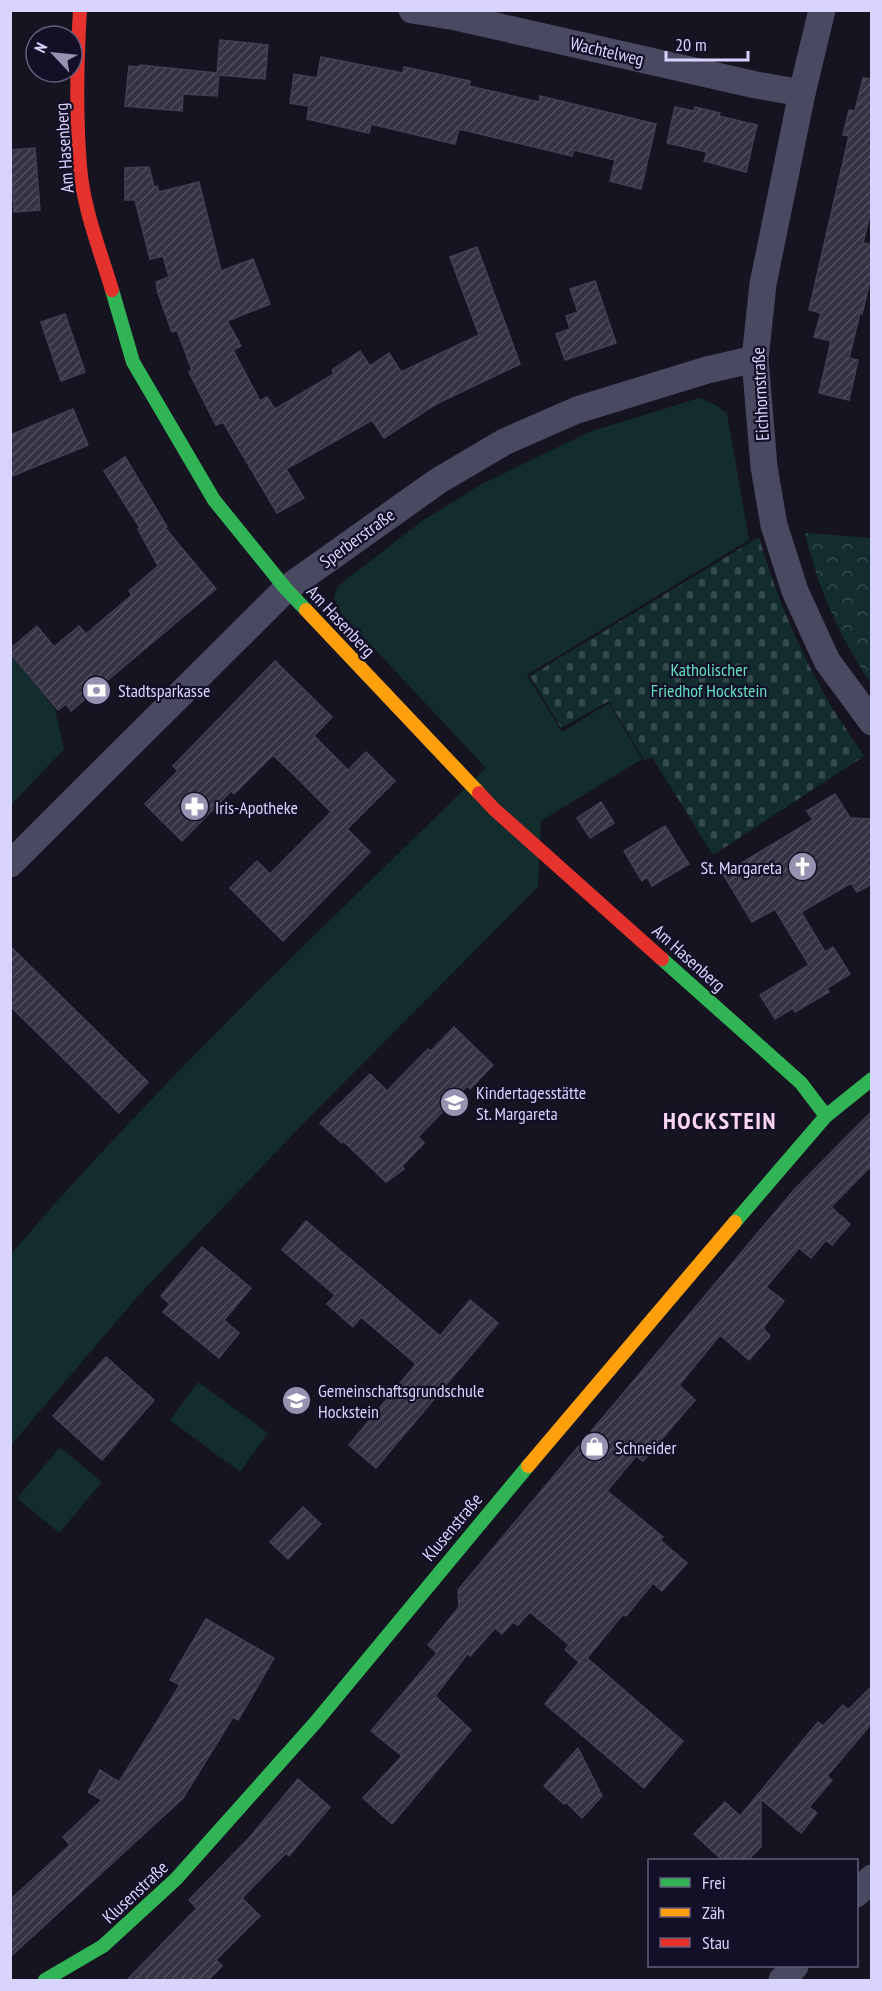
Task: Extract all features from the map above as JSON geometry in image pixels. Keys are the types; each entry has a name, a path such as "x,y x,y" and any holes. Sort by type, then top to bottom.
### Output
{"street":[{"name":"Am Hasenberg","path":"80,10 78,45 80,167 87,207 133,362 214,500 286,590 494,809 801,1083 826,1116"},
{"name":"Wachtelweg","path":"412,10 456,17 756,85 802,93"},
{"name":"Eichhornstraße","path":"822,10 802,93 764,284 755,359 764,466 774,525 795,591 827,661 872,722"},
{"name":"Sperberstraße","path":"10,864 286,590 438,481 504,442 577,410 707,370 755,359"},
{"name":"Klusenstraße","path":"45,1980 103,1946 176,1879 315,1723 593,1387 826,1116 872,1079"},
{"path":"858,1892 872,1878"},
{"path":"782,1980 793,1967"}],"green space":[{"path":"699,398 727,413 749,540 527,675 562,732 609,703 642,759 541,821 538,887 300,1127 139,1295 11,1445 11,1254 124,1128 183,1067 303,946 486,768 341,613 334,598 338,586 422,521 482,484 589,432"},
{"path":"805,533 871,538 871,683 849,648 831,611 816,573"},
{"name":"Katholischer Friedhof Hockstein","path":"759,537 786,616 803,653 827,699 864,756 713,855 652,757 644,760 609,701 561,728 530,676"},
{"path":"11,655 55,709 64,749 11,805"},
{"path":"198,1382 268,1433 240,1472 170,1420"},
{"path":"60,1447 102,1482 59,1533 17,1498"}],"building":[{"path":"220,40 268,45 265,79 219,75 217,96 183,94 182,111 125,106 129,66 139,67 140,65 217,73"},
{"path":"321,57 403,73 404,67 470,81 469,86 539,102 540,96 656,124 641,189 610,181 615,160 574,150 572,156 459,129 455,144 371,124 369,133 307,119 309,106 290,103 294,74 317,78"},
{"path":"863,78 872,79 872,206 863,243 872,245 872,273 849,358 858,360 849,400 819,393 831,341 814,337 821,313 809,310 849,136 843,135 849,110 855,111"},
{"path":"675,107 694,111 695,107 720,113 719,116 757,125 746,172 704,161 707,152 667,143"},
{"path":"35,148 40,210 14,212 10,150"},
{"path":"149,167 154,187 157,186 159,192 199,182 221,271 253,259 270,304 227,321 241,346 233,350 260,401 267,397 275,409 334,374 332,370 360,351 370,366 389,353 401,372 479,335 450,257 477,247 520,364 436,404 384,438 372,420 286,469 304,498 277,513 223,422 216,425 189,372 192,370 177,330 172,332 156,282 169,277 163,256 150,259 135,200 125,200 125,168"},
{"path":"595,281 616,343 565,360 556,334 570,329 566,316 578,312 570,289"},
{"path":"65,314 85,372 61,381 41,322"},
{"path":"73,409 88,445 10,477 10,435"},
{"path":"125,457 167,527 165,528 216,589 71,711 66,704 58,710 10,653 10,649 37,626 54,647 79,626 86,634 132,595 129,591 158,566 138,529 140,528 104,471"},
{"path":"275,661 332,717 314,736 348,770 366,752 395,781 347,829 370,852 283,941 230,888 257,861 270,874 331,812 293,774 273,755 234,794 231,791 182,841 145,804 178,771 173,766"},
{"name":"St. Margareta","path":"835,794 850,818 872,819 872,884 857,892 851,883 801,912 825,952 833,947 850,974 827,988 829,992 795,1012 793,1008 775,1019 760,995 809,965 775,909 752,922 723,874 813,820 807,811"},
{"path":"601,802 614,823 590,838 577,818"},
{"path":"665,826 689,864 652,886 647,877 642,881 624,851"},
{"path":"10,946 148,1082 119,1113 10,1006"},
{"path":"454,1027 493,1065 470,1089 467,1086 418,1137 424,1143 402,1166 404,1169 386,1182 343,1141 342,1143 320,1123 370,1074 387,1091 428,1049 431,1051"},
{"path":"872,1111 872,1165 831,1207 850,1224 832,1245 826,1240 811,1258 799,1248 766,1287 784,1301 763,1328 770,1336 749,1360 720,1335 679,1385 695,1400 643,1461 636,1456 607,1491 663,1537 660,1540 687,1563 662,1591 653,1583 626,1616 623,1614 587,1658 683,1741 644,1788 545,1704 579,1662 565,1650 569,1645 530,1612 518,1625 513,1622 502,1634 495,1628 470,1656 468,1653 435,1696 471,1730 392,1824 363,1798 402,1756 371,1731 437,1653 428,1645 459,1607 458,1590 793,1191"},
{"path":"306,1221 440,1336 470,1300 498,1323 376,1468 349,1445 416,1364 361,1317 353,1327 327,1304 335,1295 282,1250"},
{"path":"202,1247 251,1288 224,1320 239,1333 219,1358 163,1312 170,1304 161,1296"},
{"path":"106,1357 154,1400 102,1460 53,1416"},
{"path":"303,1507 321,1524 288,1559 270,1542"},
{"path":"206,1619 274,1658 238,1720 233,1717 183,1798 10,1957 10,1900 70,1845 63,1837 102,1800 88,1792 100,1770 119,1782 180,1685 170,1680"},
{"path":"872,1686 872,1723 827,1776 832,1780 809,1807 817,1813 801,1833 761,1799 761,1847 749,1859 721,1859 694,1834 725,1802 740,1816 818,1722 823,1726 843,1705 848,1710"},
{"path":"578,1748 602,1796 582,1818 566,1802 564,1804 544,1786"},
{"path":"298,1779 330,1807 289,1856 286,1853 242,1898 260,1916 216,1960 222,1966 208,1980 127,1980 197,1908 189,1900 250,1837"}],"traffic: fast":[{"path":"112,290 133,362 214,500 286,589 306,610"},
{"path":"662,959 801,1083 826,1116"},
{"path":"735,1222 826,1116 872,1079"},
{"path":"45,1980 103,1946 176,1879 315,1723 528,1466"}],"traffic: slow":[{"path":"306,610 479,793"},
{"path":"528,1466 735,1222"}],"traffic: jam":[{"path":"80,10 77,108 82,182 93,229 112,290"},
{"path":"479,793 662,959"}],"place":[{"name":"Stadtsparkasse","path":"97,690"},
{"name":"Iris-Apotheke","path":"194,807"},
{"name":"St. Margareta","path":"803,867"},
{"name":"Kindertagesstätte St. Margareta","path":"455,1102"},
{"name":"Gemeinschaftsgrundschule Hockstein","path":"297,1400"},
{"name":"Schneider","path":"594,1447"}],"district":[{"name":"HOCKSTEIN","path":"720,1120"}]}
